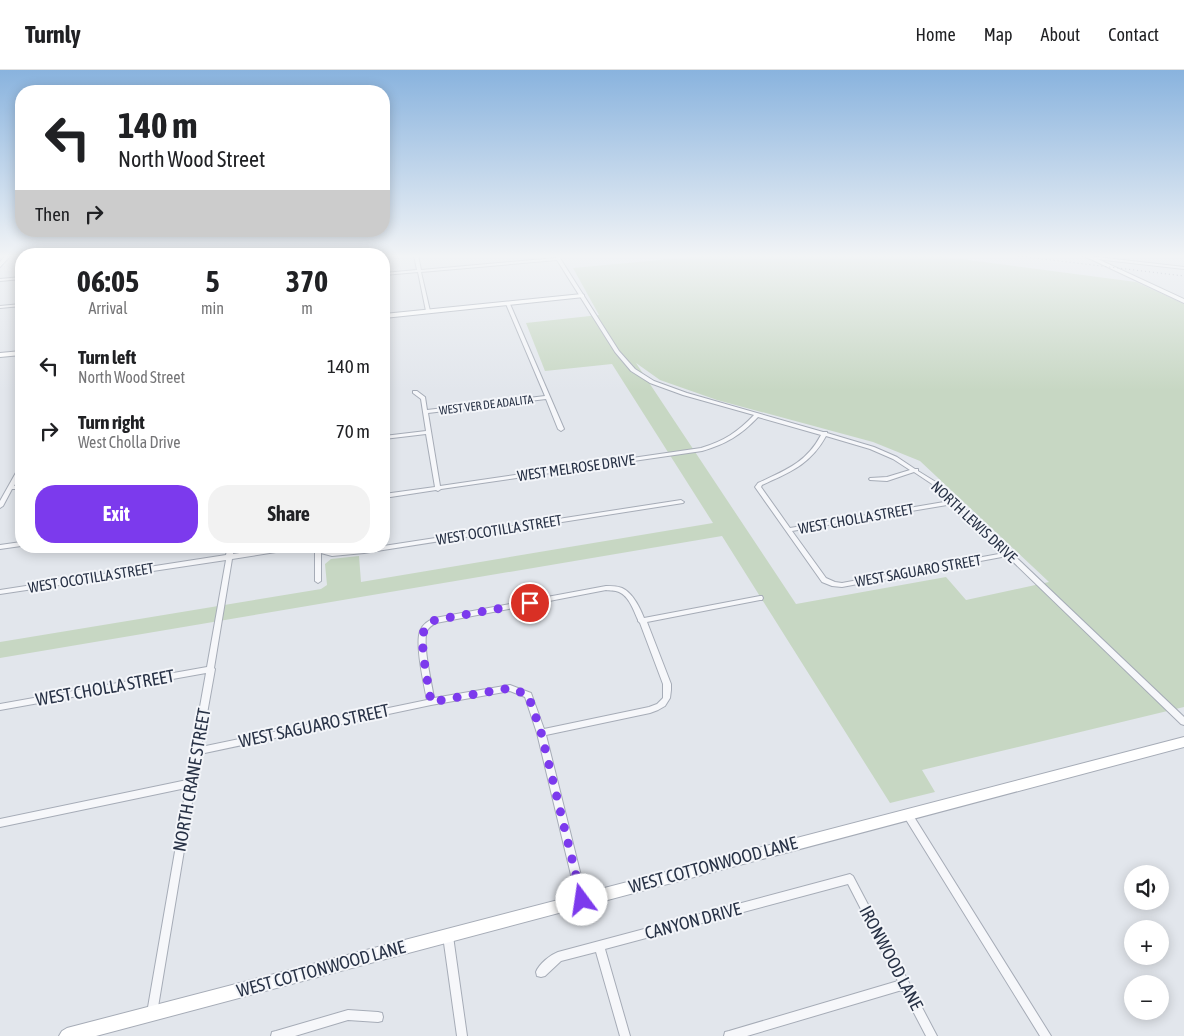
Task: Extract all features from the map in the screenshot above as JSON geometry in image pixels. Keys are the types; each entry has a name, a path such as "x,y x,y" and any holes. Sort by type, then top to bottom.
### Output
{"main road":[{"path":"390,315 544,300"},
{"path":"0,355 15,354"},
{"name":"WEST COTTONWOOD LANE","path":"68,1036 1184,742"}],"street":[{"path":"426,300 428,312"},
{"name":"NORTH LEWIS DRIVE","path":"584,300 616,352 633,370 652,382 872,448 916,470 937,484 1184,722"},
{"path":"508,304 561,429"},
{"path":"0,307 15,306"},
{"path":"415,392 423,398 438,489"},
{"name":"WEST VER DE ADALITA","path":"426,412 547,397"},
{"name":"WEST MELROSE DRIVE","path":"390,495 702,449 722,444 742,432 757,415"},
{"path":"390,437 429,432"},
{"path":"788,530 759,491 760,484 797,467 814,451 824,433"},
{"path":"872,479 887,479 916,470"},
{"path":"0,506 15,479"},
{"path":"10,488 15,487"},
{"name":"WEST OCOTILLA STREET","path":"390,547 681,502"},
{"name":"WEST CHOLLA STREET","path":"788,530 955,502"},
{"name":"WEST SAGUARO STREET","path":"788,530 820,576 828,582 842,585 1008,554"},
{"path":"0,547 15,545"},
{"name":"NORTH CRANE STREET","path":"152,1014 230,553"},
{"name":"WEST OCOTILLA STREET","path":"0,592 256,553"},
{"path":"318,553 318,581"},
{"name":"WEST OCOTILLA STREET","path":"329,553 343,553"},
{"path":"431,702 423,634 429,624 435,620 606,588 621,590 627,594 642,622 667,684 667,700 662,706 650,710 541,732"},
{"path":"642,622 760,598"},
{"name":"WEST CHOLLA STREET","path":"0,707 211,669"},
{"name":"WEST SAGUARO STREET","path":"197,751 431,702 510,688 528,695 541,732 582,900"},
{"path":"0,823 192,782"},
{"path":"908,815 1046,1036"},
{"name":"CANYON DRIVE","path":"541,972 558,957 850,879"},
{"name":"IRONWOOD LANE","path":"850,879 932,1036"},
{"path":"448,935 462,1036"},
{"path":"600,946 625,1036"},
{"path":"730,1036 904,984"},
{"path":"276,1036 348,1015 378,1017"}],"green space":[{"path":"591,300 1175,300 1184,304 1184,707 922,770 935,792 890,803 722,536 0,658 0,642 321,589 327,585 325,564 331,559 359,556 361,582 713,523 612,364 545,371 526,323 599,315","holes":["636,363 660,380 717,400 873,442 920,461 1049,582 966,600 946,577 796,604"]}],"route":[{"path":"530,603 435,620 424,629 423,640 431,702 510,688 528,695 541,732 582,900"}]}
